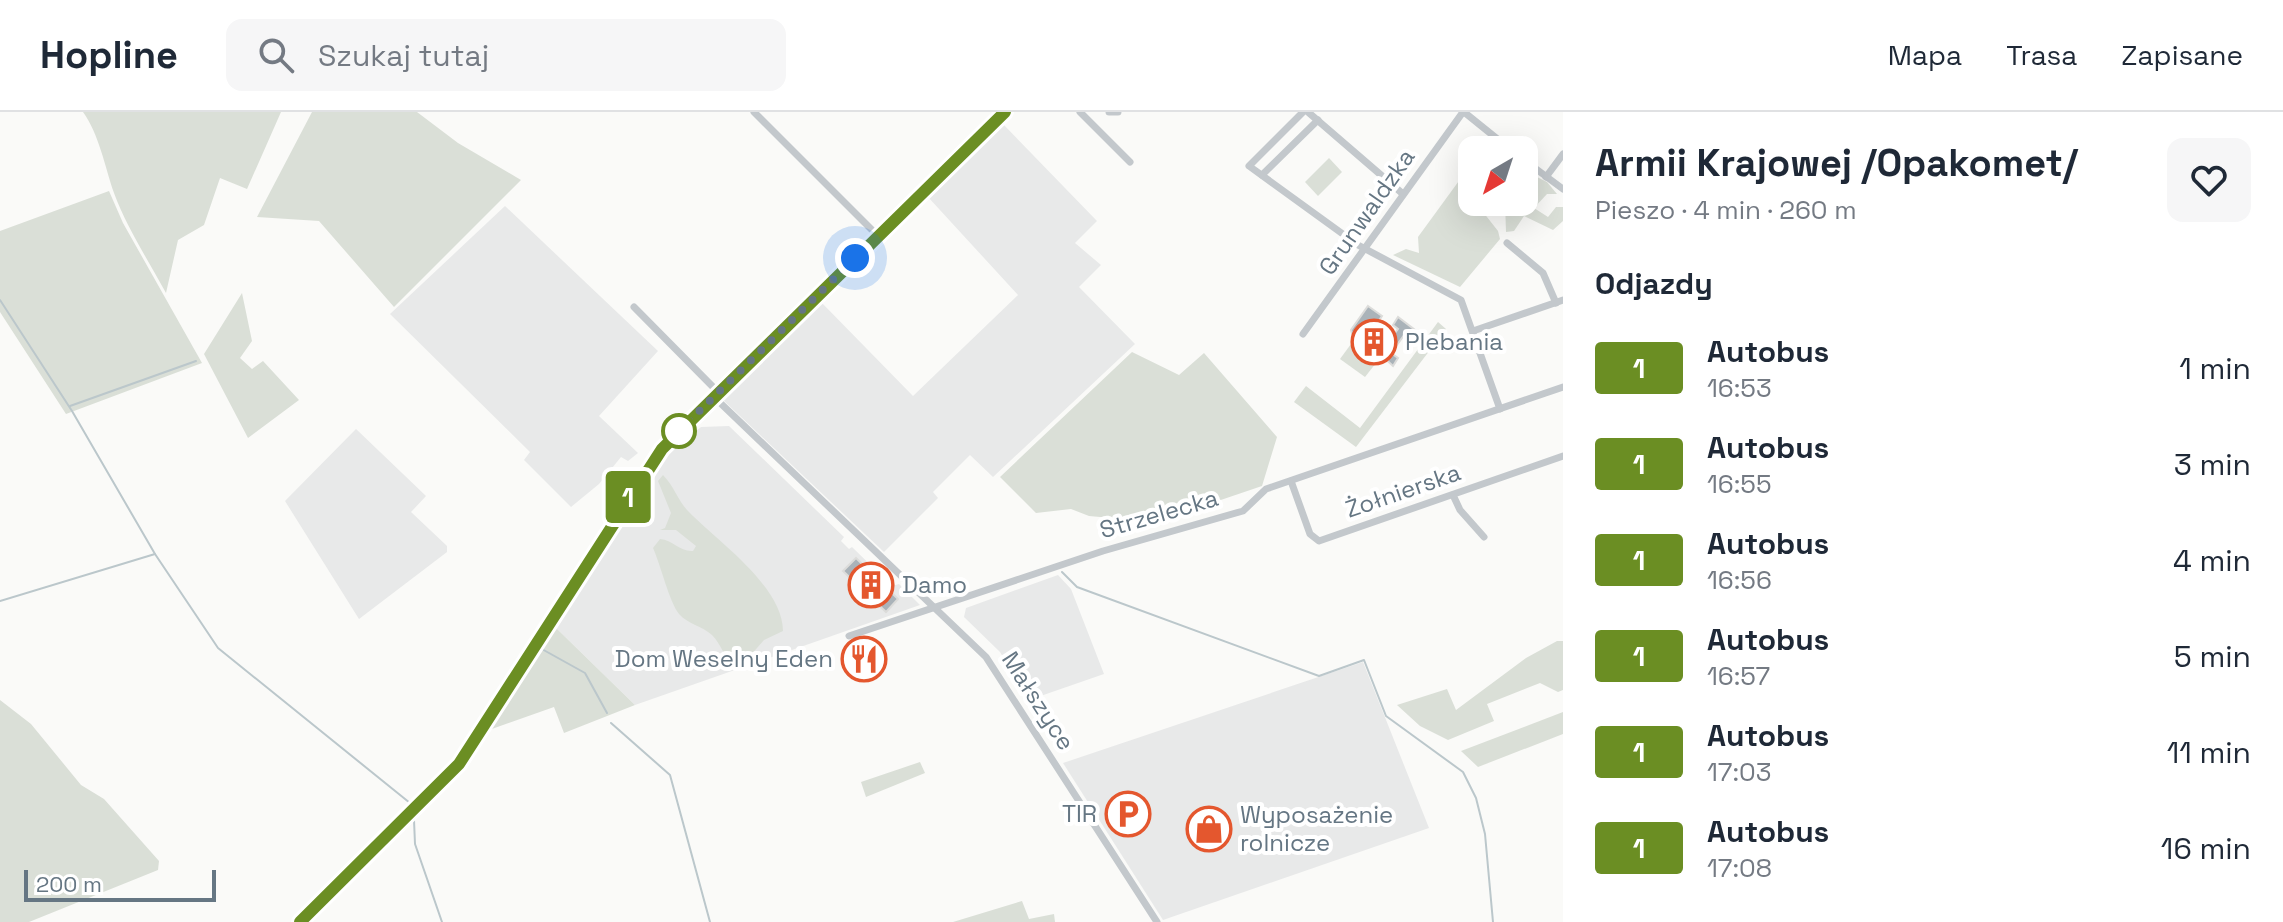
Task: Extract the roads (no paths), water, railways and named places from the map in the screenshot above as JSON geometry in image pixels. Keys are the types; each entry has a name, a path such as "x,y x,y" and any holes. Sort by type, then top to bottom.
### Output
{"street":[{"path":"754,112 878,236"},
{"path":"300,922 465,755 654,458 1005,112"},
{"path":"1080,112 1130,162"},
{"path":"1109,112 1118,112"},
{"path":"1403,194 1305,112 1249,166 1314,216 1364,248 1461,300 1500,409"},
{"path":"1463,112 1493,136"},
{"name":"Grunwaldzka","path":"1303,334 1463,112"},
{"path":"1262,175 1318,120"},
{"path":"1546,177 1563,154"},
{"path":"1538,171 1563,189"},
{"path":"1473,331 1559,302 1543,273 1507,243"},
{"name":"Małszyce","path":"634,307 716,395 994,667 1157,922"},
{"name":"Strzelecka","path":"849,636 1139,539 1243,511 1266,489 1563,387"},
{"name":"Żołnierska","path":"1291,481 1310,534 1319,541 1563,456"},
{"path":"1453,495 1460,510 1484,537"}],"waterway":[{"path":"0,300 72,411 155,554 218,648 410,803"},
{"path":"70,406 196,361"},
{"path":"0,601 155,554"},
{"path":"1062,572 1077,587 1319,676 1364,660 1386,716 1463,772 1476,798 1485,834 1493,922"},
{"path":"540,648 585,673 607,713"},
{"path":"611,723 670,775 710,922"},
{"path":"414,820 415,844 442,922"}],"place":[{"name":"Plebania","path":"1374,342"},
{"name":"Damo","path":"871,585"},
{"name":"Dom Weselny Eden","path":"864,659"},
{"name":"TIR","path":"1128,814"},
{"name":"Wyposażenie rolnicze","path":"1209,829"}]}
